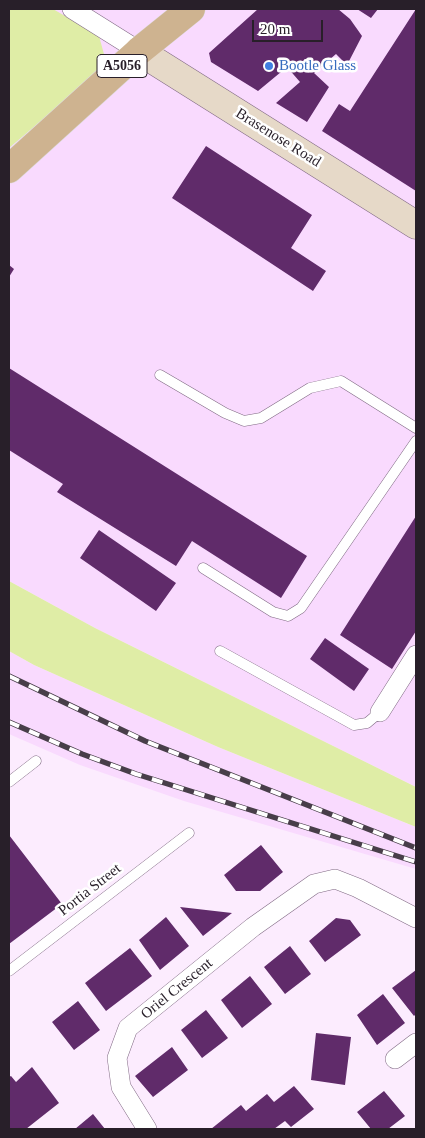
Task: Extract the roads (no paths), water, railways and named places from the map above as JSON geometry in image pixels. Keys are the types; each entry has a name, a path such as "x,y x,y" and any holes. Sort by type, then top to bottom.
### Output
{"main road":[{"name":"A5056","path":"9,169 139,51 191,9"},
{"name":"Brasenose Road","path":"139,51 416,225"}],"street":[{"path":"72,9 139,51"},
{"path":"380,712 416,654"},
{"name":"Oriel Crescent","path":"147,1129 121,1087 117,1058 128,1028 246,933 314,884 335,879 358,888 416,918"},
{"path":"395,1060 416,1043"}],"lane":[{"path":"160,375 226,413 244,421 261,418 310,388 341,381 416,428"},
{"path":"202,568 273,612 288,616 301,608 416,441"},
{"path":"220,651 354,725 367,723 380,712"},
{"path":"9,782 36,761"},
{"name":"Portia Street","path":"9,971 189,833"}],"railway":[{"path":"9,676 145,741 416,848"},
{"path":"9,722 82,754 136,774 416,862"}],"place":[{"name":"Bootle Glass","path":"269,66"}]}
